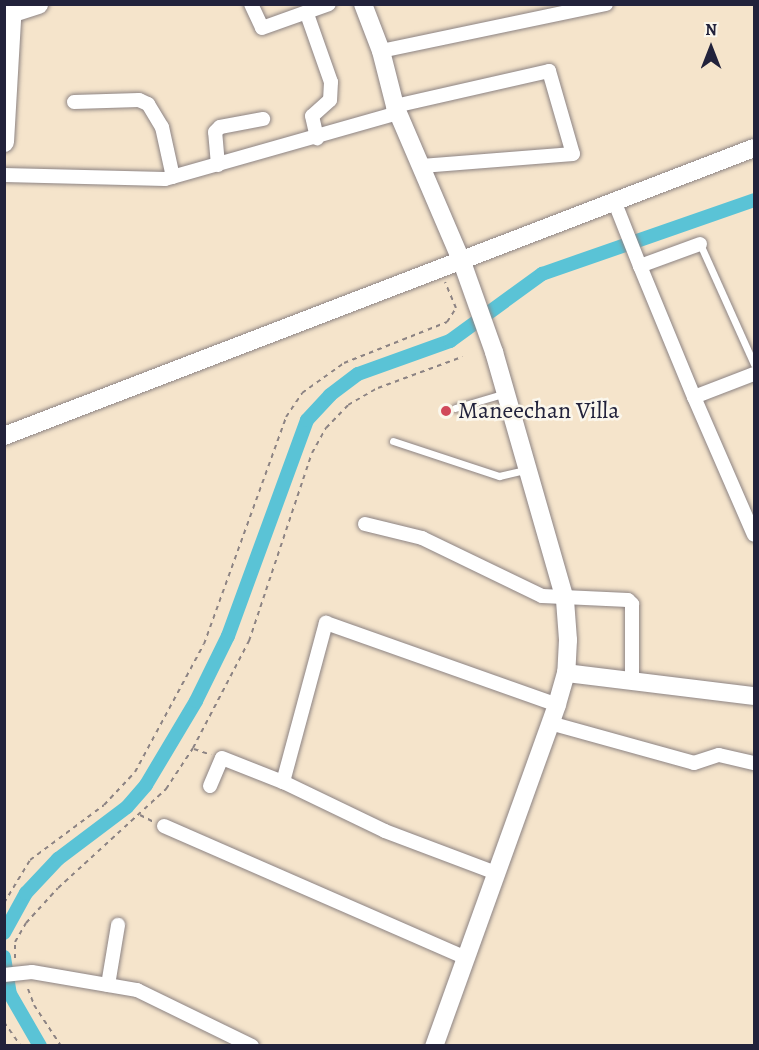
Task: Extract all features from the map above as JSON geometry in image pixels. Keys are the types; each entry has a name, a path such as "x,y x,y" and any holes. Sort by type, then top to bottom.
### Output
{"main road":[{"path":"4,142 9,11 38,4"}],"street":[{"path":"251,4 262,28 307,14 329,4"},
{"path":"363,4 381,51 397,109 462,262 494,351 565,600 566,673 557,705 434,1046"},
{"path":"381,51 579,7 606,4"},
{"path":"307,14 331,82 330,100 312,116 317,138"},
{"path":"4,175 173,177 317,138 397,109 549,71 573,154 421,166"},
{"path":"74,102 139,100 148,104 162,127 173,177"},
{"path":"218,165 215,132 220,127 263,119"},
{"path":"4,436 462,262 617,208 754,148"},
{"path":"617,208 694,397 754,535"},
{"path":"639,263 700,244"},
{"path":"694,397 754,374"},
{"path":"365,524 422,538 524,588 565,600 623,598 632,604 632,681"},
{"path":"283,782 326,623 557,705"},
{"path":"566,673 754,696"},
{"path":"550,723 694,763 719,755 754,763"},
{"path":"210,786 222,758 283,782 385,831 496,873"},
{"path":"164,826 466,958"},
{"path":"108,985 118,926"},
{"path":"4,975 32,972 136,990 252,1046"}],"lane":[{"path":"700,244 754,364"},
{"path":"455,408 506,393"},
{"path":"393,441 499,476 528,470"}],"path":[{"path":"4,903 30,860 104,805 135,772 204,644 286,417 297,401 321,376 344,363 447,322 456,308 441,270"},
{"path":"15,958 15,942 26,922 57,888 166,789 193,748 249,641 312,453 326,428 348,405 378,388 462,357"},
{"path":"193,748 222,758"},
{"path":"28,989 34,1005 61,1046"},
{"path":"4,1022 21,1046"}],"waterway":[{"path":"4,933 26,893 58,859 127,807 146,785 196,701 228,636 307,420 330,395 358,374 450,341 542,274 754,200"},
{"path":"4,957 10,994 40,1046"}],"place":[{"name":"Maneechan Villa","path":"446,411"}]}
